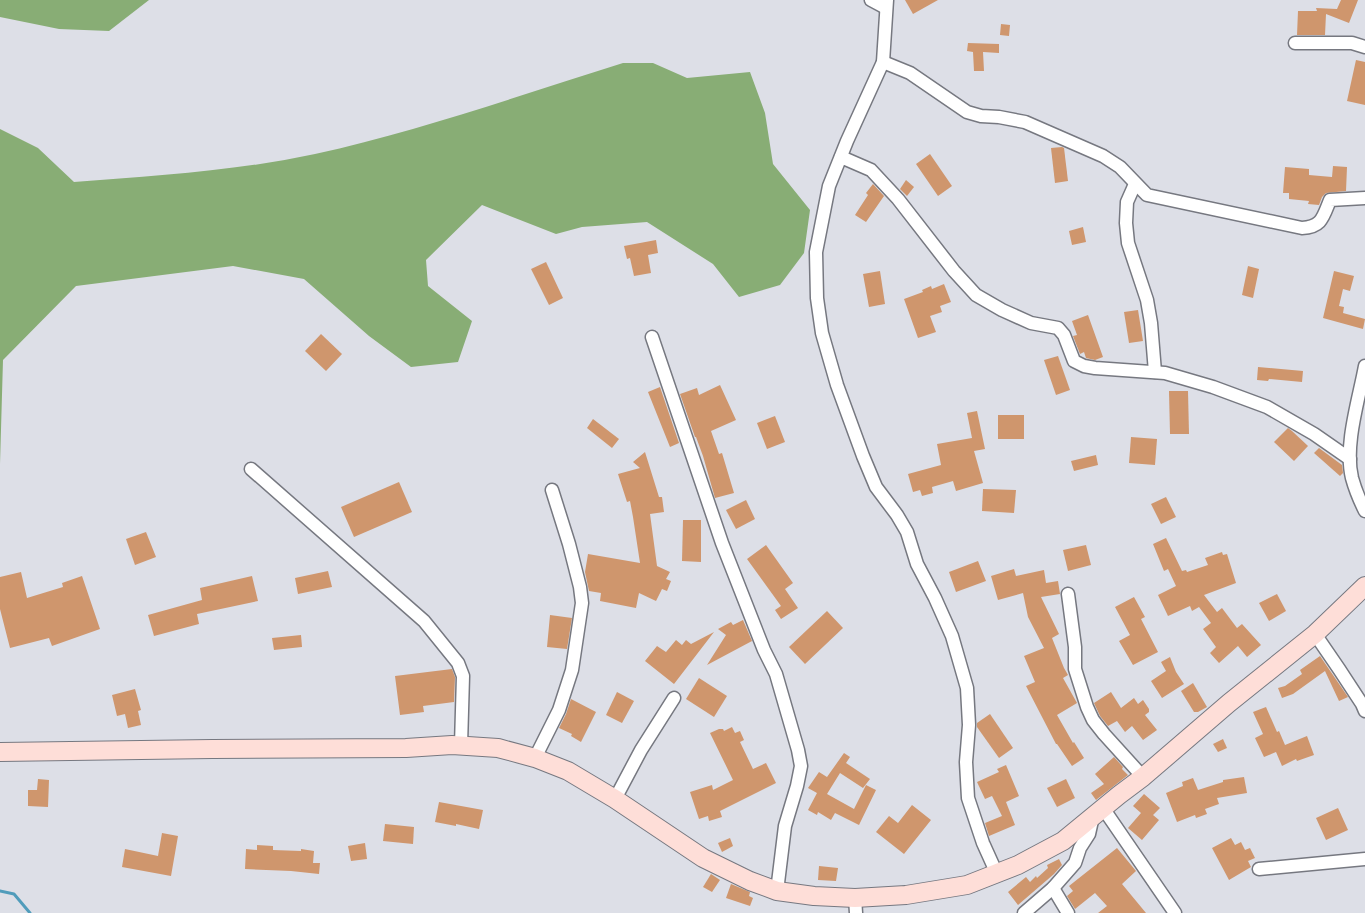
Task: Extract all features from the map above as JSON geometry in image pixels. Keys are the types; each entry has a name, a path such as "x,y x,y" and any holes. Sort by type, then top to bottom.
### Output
{"main road":[{"path":"0,752 406,748 452,745 498,748 535,758 568,772 615,800 703,858 750,880 777,891 814,896 855,905 966,885 1018,866 1063,841 1143,777 1229,703 1314,634 1365,586"}],"street":[{"path":"871,0 887,4 883,62 829,186 816,252 817,298 822,333 837,385 876,487 897,515 906,532 917,564 952,636 967,688 970,725 966,762 968,798 982,843 996,874"},
{"path":"1295,43 1352,43 1365,46"},
{"path":"883,62 910,73 967,112 981,116 1024,122 1103,156 1120,167 1147,195 1302,228 1312,228 1322,221 1330,200 1365,198"},
{"path":"841,157 871,170 898,199 954,271 976,294 1002,310 1031,323 1058,328 1064,335 1074,361 1084,366 1165,373 1267,407 1314,434 1350,459"},
{"path":"1135,184 1127,202 1126,223 1128,243 1150,315 1155,372"},
{"path":"652,336 722,543 764,650 776,674 798,750 800,773 785,826 777,891"},
{"path":"1365,366 1351,437 1350,459 1352,478 1365,510"},
{"path":"251,469 424,621 458,663 463,676 461,745"},
{"path":"535,758 559,710 572,670 582,603 569,544 552,490"},
{"path":"1068,594 1075,647 1075,669 1087,707 1104,734 1143,777"},
{"path":"1314,634 1339,669 1365,711"},
{"path":"615,800 641,750 674,698"},
{"path":"1024,913 1053,888 1075,863 1080,848 1089,834 1098,812"},
{"path":"1098,812 1175,913"},
{"path":"1258,869 1365,859"},
{"path":"1053,888 1068,913"}],"green space":[{"path":"0,0 149,0 109,31 59,29 0,17"},
{"path":"623,63 653,63 687,78 750,72 765,113 773,164 810,210 804,253 780,285 739,297 713,264 647,222 582,227 556,234 482,205 426,260 428,286 472,321 458,362 411,367 369,336 304,279 233,266 76,286 3,360 0,464 0,129 38,148 74,182 195,172 285,160 354,145 470,112"}],"building":[{"path":"905,0 938,0 913,14"},
{"path":"1341,0 1358,0 1349,23 1326,14 1325,35 1297,35 1298,11 1317,11 1316,8 1337,9"},
{"path":"1001,24 1010,25 1009,36 1000,35"},
{"path":"968,43 999,44 999,53 983,52 984,71 974,71 973,52 967,51"},
{"path":"1356,60 1365,62 1365,105 1347,101"},
{"path":"1051,148 1064,148 1068,181 1055,183"},
{"path":"930,154 952,186 938,196 916,164"},
{"path":"1333,166 1347,167 1346,191 1326,193 1319,205 1308,204 1309,201 1289,199 1289,193 1283,193 1285,167 1309,169 1309,175 1332,177"},
{"path":"906,180 914,187 907,196 900,189"},
{"path":"873,184 884,196 866,222 855,215 868,195 866,193"},
{"path":"1083,227 1086,242 1072,245 1069,231"},
{"path":"656,240 658,253 648,255 651,273 634,276 630,258 627,259 624,246"},
{"path":"546,262 563,298 549,305 531,269"},
{"path":"1248,266 1259,269 1253,298 1242,295"},
{"path":"880,271 885,304 869,307 863,274"},
{"path":"1334,271 1354,276 1350,291 1343,289 1339,306 1344,307 1343,313 1365,319 1363,329 1323,318"},
{"path":"944,284 951,302 940,306 942,312 930,316 936,332 918,338 904,299 923,292 922,290 931,286 932,289"},
{"path":"1138,310 1143,341 1129,343 1124,312"},
{"path":"1088,315 1103,357 1095,360 1086,358 1084,352 1080,354 1073,336 1077,335 1072,321"},
{"path":"321,334 342,354 326,371 305,351"},
{"path":"1058,356 1070,390 1056,395 1044,360"},
{"path":"1258,367 1303,371 1302,382 1269,379 1268,381 1257,380"},
{"path":"720,385 736,420 711,431 719,454 722,453 734,493 715,498 703,456 680,394 697,388 699,395"},
{"path":"660,387 679,443 670,447 648,392"},
{"path":"1169,391 1188,391 1189,434 1170,434"},
{"path":"977,411 985,449 974,451 983,483 956,491 953,481 932,487 933,493 922,496 920,490 913,492 908,474 941,465 937,444 972,438 967,413"},
{"path":"998,415 1024,415 1024,439 998,439"},
{"path":"775,416 785,442 767,449 757,423"},
{"path":"593,419 619,439 612,448 587,428"},
{"path":"1288,428 1308,446 1294,461 1274,442"},
{"path":"1131,437 1157,439 1155,465 1129,463"},
{"path":"1319,448 1342,465 1343,473 1340,476 1314,453"},
{"path":"645,452 659,497 662,497 664,512 650,514 657,566 670,572 666,579 671,581 667,591 662,589 656,601 639,593 636,608 600,601 601,593 589,591 585,572 588,554 640,563 630,501 627,502 618,474 640,468 633,462"},
{"path":"1096,455 1098,465 1074,471 1071,461"},
{"path":"399,482 412,512 354,537 341,507"},
{"path":"983,489 1016,490 1014,513 982,511"},
{"path":"1166,497 1176,517 1161,524 1151,504"},
{"path":"746,500 755,519 736,529 726,510"},
{"path":"683,520 701,520 701,562 682,561"},
{"path":"146,532 156,557 135,565 126,539"},
{"path":"1166,538 1182,571 1186,570 1187,572 1208,565 1205,558 1222,552 1223,555 1227,554 1236,583 1204,595 1217,612 1222,608 1237,628 1242,624 1261,645 1247,657 1238,646 1219,663 1210,653 1216,647 1203,629 1211,623 1199,607 1192,611 1190,606 1168,616 1158,595 1176,586 1168,569 1164,571 1153,544"},
{"path":"766,545 793,583 785,589 798,608 781,619 775,610 781,606 747,559"},
{"path":"1086,545 1091,565 1068,571 1063,550"},
{"path":"978,561 986,581 956,592 949,572"},
{"path":"1014,569 1016,576 1044,570 1046,583 1058,581 1060,594 1041,597 1059,634 1052,638 1068,675 1063,678 1077,703 1057,715 1084,758 1072,766 1056,744 1026,686 1035,682 1024,656 1044,648 1028,617 1023,593 998,600 991,576"},
{"path":"328,571 332,587 298,594 295,578"},
{"path":"21,572 27,598 63,587 62,583 82,576 100,629 52,646 49,638 10,648 0,609 0,577"},
{"path":"252,576 258,601 197,614 199,624 154,636 148,615 202,600 200,588"},
{"path":"1277,594 1286,611 1269,621 1259,603"},
{"path":"1134,597 1145,617 1141,619 1158,652 1133,665 1119,641 1130,635 1115,607"},
{"path":"827,611 843,628 805,664 789,647"},
{"path":"550,615 572,618 567,649 547,647"},
{"path":"743,620 752,641 707,665 726,635 718,629 731,622 733,625"},
{"path":"714,632 674,684 645,661 657,646 666,652 676,640 682,645 686,640 691,644"},
{"path":"301,635 302,647 274,650 272,638"},
{"path":"1320,656 1348,697 1339,701 1325,671 1293,694 1282,698 1278,688 1285,686 1302,674 1300,670"},
{"path":"1170,657 1176,672 1184,684 1162,698 1151,681 1166,671 1161,662"},
{"path":"452,669 455,677 454,702 423,706 424,712 400,715 395,676"},
{"path":"699,678 727,696 714,717 686,699"},
{"path":"1193,683 1207,707 1198,712 1194,712 1181,691"},
{"path":"135,689 141,710 138,711 141,725 128,728 125,714 117,716 112,695"},
{"path":"617,692 634,701 622,723 606,715"},
{"path":"1111,692 1121,708 1134,698 1138,704 1143,700 1149,709 1149,712 1145,715 1157,730 1143,740 1132,726 1125,732 1117,721 1108,726 1100,716 1094,703"},
{"path":"571,699 596,712 581,742 571,736 572,734 559,728"},
{"path":"1266,707 1285,745 1307,736 1314,755 1297,761 1296,759 1282,766 1276,752 1264,757 1255,738 1263,734 1253,712"},
{"path":"990,714 1013,748 999,758 977,727 977,723"},
{"path":"732,727 735,733 740,731 744,740 740,742 753,769 766,763 776,783 720,811 722,817 709,821 708,816 699,819 690,792 712,785 713,790 733,780 710,733 719,729 724,731"},
{"path":"1223,739 1227,748 1218,752 1213,744"},
{"path":"844,753 850,757 846,763 870,779 863,788 840,773 827,794 854,809 866,785 876,790 859,825 835,813 831,820 818,812 817,815 808,810 817,793 808,788 819,772 827,777"},
{"path":"1114,757 1128,775 1096,800 1091,793 1104,784 1095,774"},
{"path":"1006,765 1019,796 1006,802 1015,825 989,836 985,823 1002,816 992,796 985,799 977,782 999,772 997,769"},
{"path":"1244,777 1247,793 1217,798 1219,804 1205,809 1207,814 1196,818 1195,815 1177,822 1166,793 1183,786 1182,782 1193,778 1198,790 1223,782 1223,780"},
{"path":"38,779 49,780 48,807 28,806 28,790 37,790"},
{"path":"1066,779 1075,798 1057,807 1047,788"},
{"path":"1144,794 1160,808 1153,815 1159,820 1142,840 1128,828 1141,813 1133,806"},
{"path":"439,802 483,810 479,829 435,822"},
{"path":"912,805 931,820 904,854 876,832 889,816 898,823"},
{"path":"1338,808 1348,830 1326,840 1316,818"},
{"path":"385,824 414,827 413,844 383,841"},
{"path":"162,833 178,836 171,876 122,867 125,849 158,856"},
{"path":"730,838 733,846 722,852 718,843"},
{"path":"1231,838 1235,845 1241,842 1245,850 1250,848 1255,858 1248,861 1251,867 1229,880 1212,848"},
{"path":"365,843 367,859 351,861 348,846"},
{"path":"257,845 273,846 273,850 301,851 301,849 314,851 313,863 320,863 319,874 245,869 246,849 257,850"},
{"path":"1117,848 1136,871 1122,884 1146,913 1098,913 1107,906 1095,893 1075,909 1067,896 1073,891 1069,886"},
{"path":"1059,859 1062,865 1054,874 1018,905 1008,892 1026,877 1030,882 1036,876 1037,878 1048,868 1047,865"},
{"path":"819,866 838,868 836,881 818,880"},
{"path":"711,874 720,880 712,892 703,887"},
{"path":"731,884 750,892 749,896 753,898 750,906 726,898"}],"waterway":[{"path":"0,891 14,894 30,913"}]}
